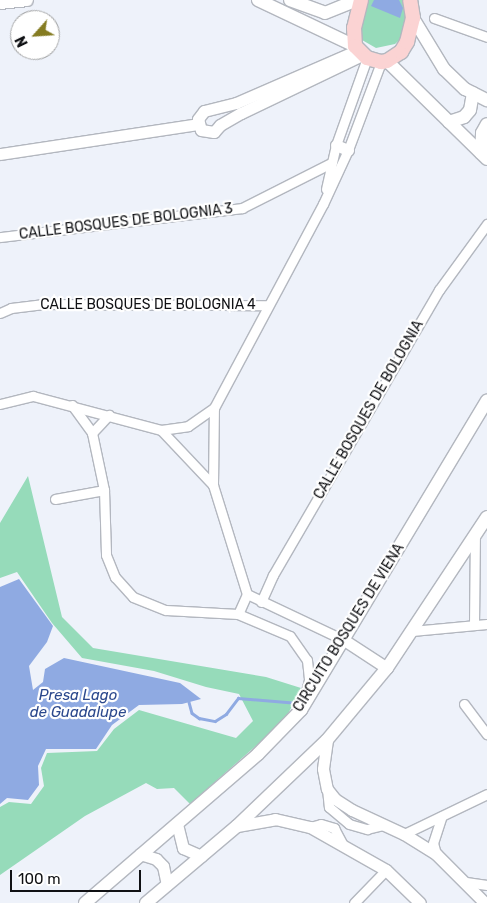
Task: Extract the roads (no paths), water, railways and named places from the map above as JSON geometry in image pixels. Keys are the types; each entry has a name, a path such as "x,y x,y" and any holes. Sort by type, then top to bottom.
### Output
{"main road":[{"path":"0,2 27,0"},
{"path":"258,0 360,52 384,62 485,158"},
{"path":"290,0 325,12 356,0"},
{"path":"360,52 354,28 361,0"},
{"path":"410,0 413,18 444,69 473,93 487,100"},
{"path":"384,62 400,52 407,42 413,18"},
{"path":"449,122 464,117 470,110 473,93"},
{"path":"485,158 480,143 487,124"},
{"name":"CIRCUITO BOSQUES DE VIENA","path":"85,903 258,754 300,710 487,401"},
{"path":"146,903 237,826 327,740 387,668 487,517"}],"street":[{"path":"434,18 487,37"},
{"path":"199,124 208,134 239,108 360,52"},
{"path":"323,204 331,162 360,52"},
{"path":"238,614 247,594 213,485 214,408 266,304 323,204 348,150 384,62"},
{"path":"199,124 204,111 239,108"},
{"path":"0,154 199,124"},
{"path":"336,145 348,150"},
{"name":"CALLE BOSQUES DE BOLOGNIA 3","path":"0,237 242,208 331,162"},
{"name":"CALLE BOSQUES DE BOLOGNIA","path":"261,602 273,575 439,290 487,224"},
{"name":"CALLE BOSQUES DE BOLOGNIA 4","path":"0,313 11,308 42,304 266,304"},
{"path":"0,404 33,396 161,430 188,426 214,408"},
{"path":"72,405 92,433 104,490 106,555 115,577 133,598 166,610 238,614 290,636 307,660 309,680 300,710"},
{"path":"92,433 109,415"},
{"path":"161,430 213,485"},
{"path":"55,499 104,490"},
{"path":"474,625 475,536"},
{"path":"247,594 344,640 387,668"},
{"path":"412,631 487,624"},
{"path":"464,704 487,734"},
{"path":"315,825 328,817 329,807 323,758 327,740"},
{"path":"327,789 341,803 404,834 436,854 485,903"},
{"path":"404,834 487,794"},
{"path":"329,807 349,824 367,829 383,825"},
{"path":"436,854 433,843 442,816"},
{"path":"237,826 275,820 334,828 343,845"},
{"path":"177,824 183,848 201,856"},
{"path":"338,833 341,827 349,824"},
{"path":"315,825 343,845 386,870 420,903"},
{"path":"140,854 156,859 163,866 167,885"},
{"path":"354,903 386,870"},
{"path":"466,882 487,885"}],"water":[{"path":"374,0 399,0 403,8 400,18 371,6"},
{"name":"Presa Lago de Guadalupe","path":"19,579 53,626 47,642 29,666 33,690 43,682 45,669 64,658 180,683 201,699 182,704 139,705 112,725 96,749 46,749 38,766 39,785 28,800 7,798 0,804 0,587"}],"waterway":[{"path":"189,702 192,713 199,718 215,721 226,714 238,698 298,703"}]}
